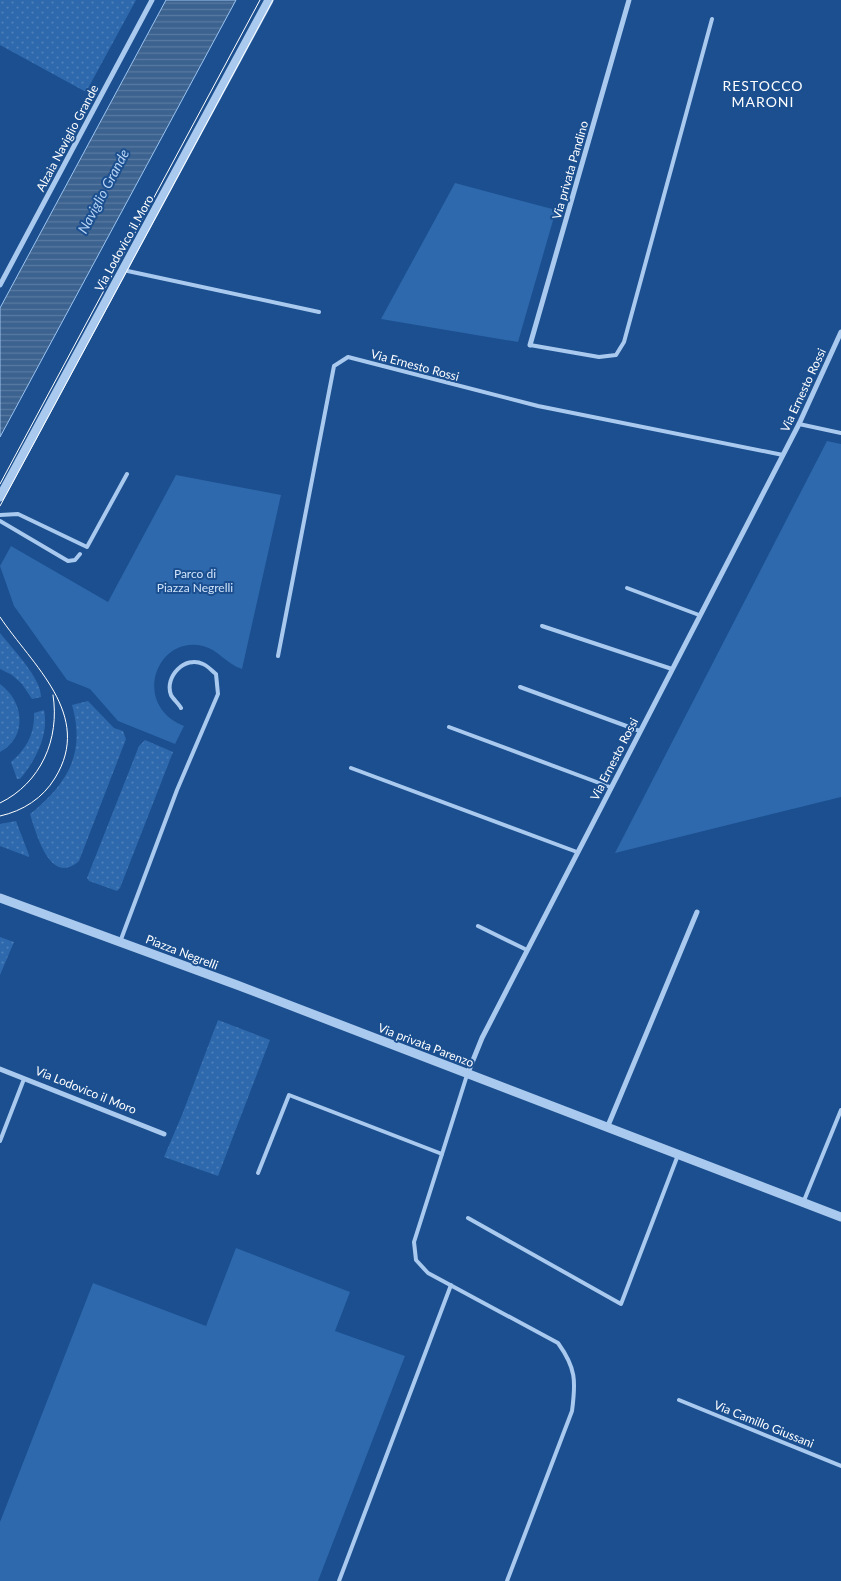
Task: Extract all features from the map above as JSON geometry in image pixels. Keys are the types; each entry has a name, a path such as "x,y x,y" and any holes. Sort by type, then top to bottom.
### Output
{"street":[{"name":"Alzaia Naviglio Grande","path":"0,285 152,0"},
{"name":"Via Lodovico il Moro","path":"0,497 269,0"},
{"name":"Via privata Pandino","path":"530,345 629,0"},
{"name":"Via Ernesto Rossi","path":"467,1074 482,1038 610,787 799,424 841,332"},
{"name":"Piazza Negrelli","path":"0,898 236,985"},
{"path":"606,1128 697,912"},
{"name":"Via privata Parenzo","path":"236,985 841,1217"},
{"name":"Via Lodovico il Moro","path":"0,1069 164,1134"}],"lane":[{"path":"530,345 599,357 616,355 624,342 712,19"},
{"path":"123,270 319,312"},
{"name":"Via Ernesto Rossi","path":"278,656 334,366 348,357 538,406 783,455"},
{"path":"799,424 841,433"},
{"path":"0,515 18,514 87,547 127,474"},
{"path":"0,521 68,561 75,560 80,554"},
{"path":"627,588 699,615"},
{"path":"542,626 672,669"},
{"path":"120,942 177,790 218,694 216,674 203,663 192,662 179,667 170,680 171,695 181,708"},
{"path":"520,687 640,730"},
{"path":"449,727 610,787"},
{"path":"351,768 577,852"},
{"path":"478,926 527,950"},
{"path":"467,1074 414,1242 416,1260 428,1273 558,1343 569,1359 576,1382 572,1411 507,1581"},
{"path":"0,1141 24,1079"},
{"path":"258,1173 289,1095 442,1154"},
{"path":"803,1203 841,1110"},
{"path":"468,1218 621,1304 678,1155"},
{"path":"339,1581 451,1285"},
{"name":"Via Camillo Giussani","path":"679,1400 841,1466"}],"green space":[{"path":"0,0 136,0 86,92 0,45"},
{"path":"455,183 556,210 518,342 381,319"},
{"path":"827,441 841,444 841,797 615,853"},
{"name":"Parco di Piazza Negrelli","path":"176,475 281,495 242,669 231,664 209,648 187,645 173,651 162,661 156,674 154,689 158,703 168,716 184,726 175,744 118,721 90,689 67,680 14,606 0,566 11,546 108,602"},
{"path":"0,633 37,681 41,697 32,699 22,684 12,675 0,669"},
{"path":"0,684 8,691 18,709 19,728 9,745 0,752"},
{"path":"88,701 114,728 123,731 126,739 79,861 69,867 60,867 52,863 40,844 30,814 54,791 70,767 75,753 77,738 72,705"},
{"path":"44,710 45,729 40,747 26,772 20,779 17,779 11,762 21,752 31,734 34,713"},
{"path":"145,740 173,752 120,888 117,891 89,881 87,878 139,746"},
{"path":"16,821 29,857 0,846 0,824"},
{"path":"0,937 14,942 0,975"},
{"path":"218,1020 270,1040 218,1176 164,1157"},
{"path":"236,1248 350,1292 335,1331 405,1356 318,1581 0,1581 0,1522 93,1283 206,1326"}],"water":[{"name":"Naviglio Grande","path":"166,0 236,0 0,437 0,308"}],"tram line":[{"path":"0,484 260,0"},
{"path":"0,506 273,0"},
{"path":"0,617 42,672 54,692 63,712 67,733 65,755 55,778 45,792 32,803 17,811 0,816"},
{"path":"0,803 27,784 37,772 44,758 53,728 53,695"}],"district":[{"name":"RESTOCCO MARONI","path":"763,94"}]}
